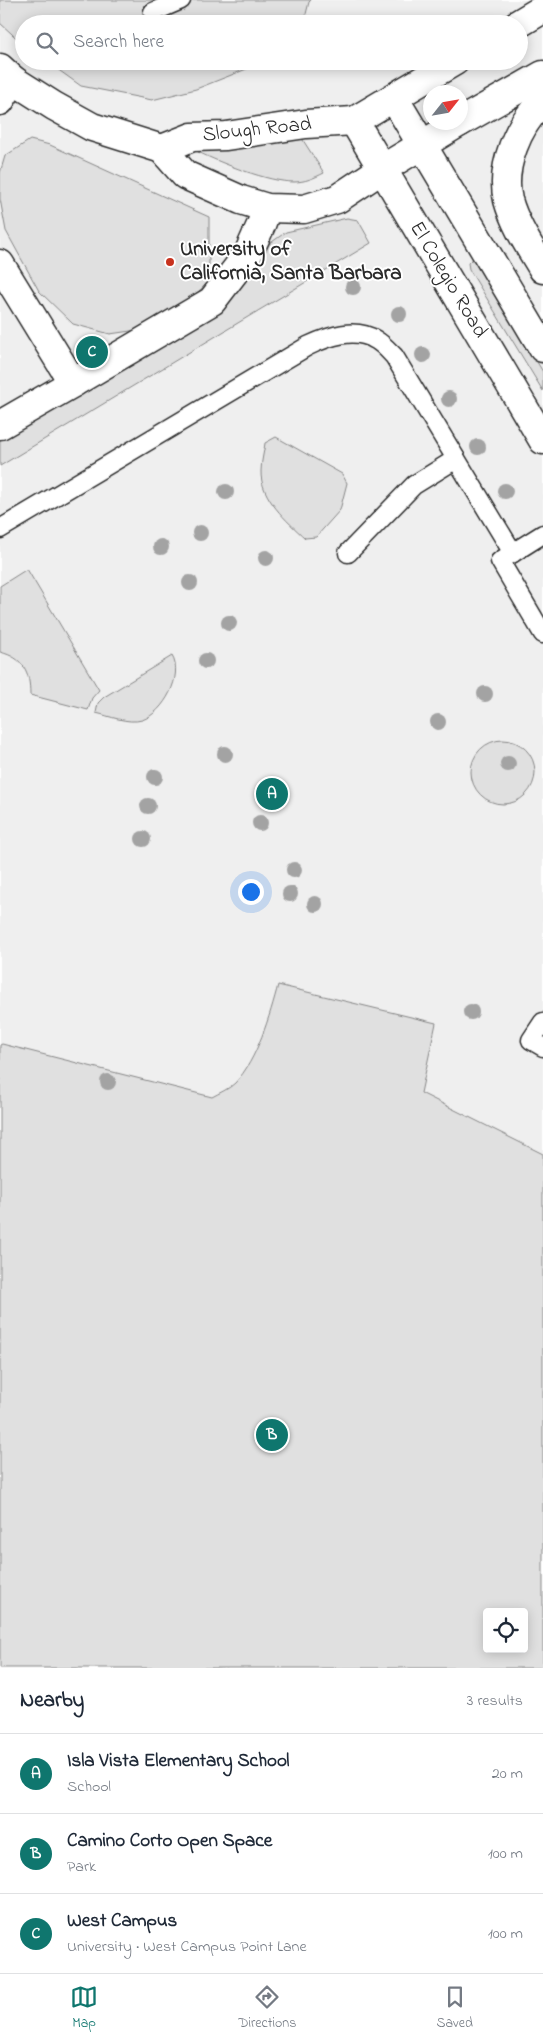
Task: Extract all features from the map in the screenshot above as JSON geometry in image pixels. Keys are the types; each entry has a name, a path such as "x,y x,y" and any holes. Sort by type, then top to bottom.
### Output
{"main road":[{"path":"528,18 543,9"},
{"path":"354,121 440,70"},
{"path":"468,117 543,75"},
{"path":"4,83 54,106 92,127 162,148 185,175 241,200 267,208 304,209 337,199 382,168 447,130"},
{"path":"394,98 543,348"},
{"path":"543,102 522,125 513,148 507,178 510,207 523,236 543,269"},
{"name":"Slough Road","path":"162,148 192,137 226,136 306,124 354,121"},
{"name":"El Colegio Road","path":"354,121 543,440"},
{"path":"0,425 212,301 248,254 267,208"},
{"path":"0,264 73,383"}],"lane":[{"path":"154,12 181,0"},
{"path":"0,529 308,346 326,337 345,334 362,335 376,340 394,356 512,553"},
{"path":"348,553 414,485 456,459"},
{"path":"543,534 500,561 543,634"},
{"path":"543,1022 531,1040 543,1047"}],"shaded area":[{"path":"0,0 543,0 543,1155 0,1258"},
{"path":"0,0 311,0 307,15 15,15 15,37 0,23"},
{"path":"59,70 244,70 196,89 152,100 81,86"},
{"path":"301,137 324,173 298,182 271,179 245,171 198,152 196,148"},
{"path":"30,140 50,145 209,217 209,282 179,309 144,329 110,334 73,324 39,291 6,231 0,199 0,173 5,156"},
{"path":"347,218 358,220 371,243 0,466 0,437 224,307 257,266 269,244 286,232"},
{"path":"471,260 475,260 478,263 543,372 543,391 469,269 468,263"},
{"path":"276,437 342,474 347,483 340,510 316,537 305,538 276,508 265,490 262,481 261,464 265,443"},
{"path":"27,569 99,690 92,698 88,710 30,695 29,679 24,667 15,658 0,652 0,586"},
{"path":"172,656 175,664 174,683 164,702 150,716 142,720 131,721 96,713 98,703 104,697"},
{"path":"497,740 509,740 526,749 533,760 535,772 533,784 526,795 509,804 497,804 485,799 476,790 471,778 471,766 476,754 485,745"},
{"path":"278,985 436,1023 421,1093 543,1154 543,1668 0,1668 0,1045 212,1097 235,1083 243,1073 256,1050 267,1023"}],"place":[{"name":"University of California, Santa Barbara","path":"170,262"},
{"name":"West Campus","path":"92,352"},
{"name":"Isla Vista Elementary School","path":"272,794"},
{"name":"Camino Corto Open Space","path":"272,1435"}]}
